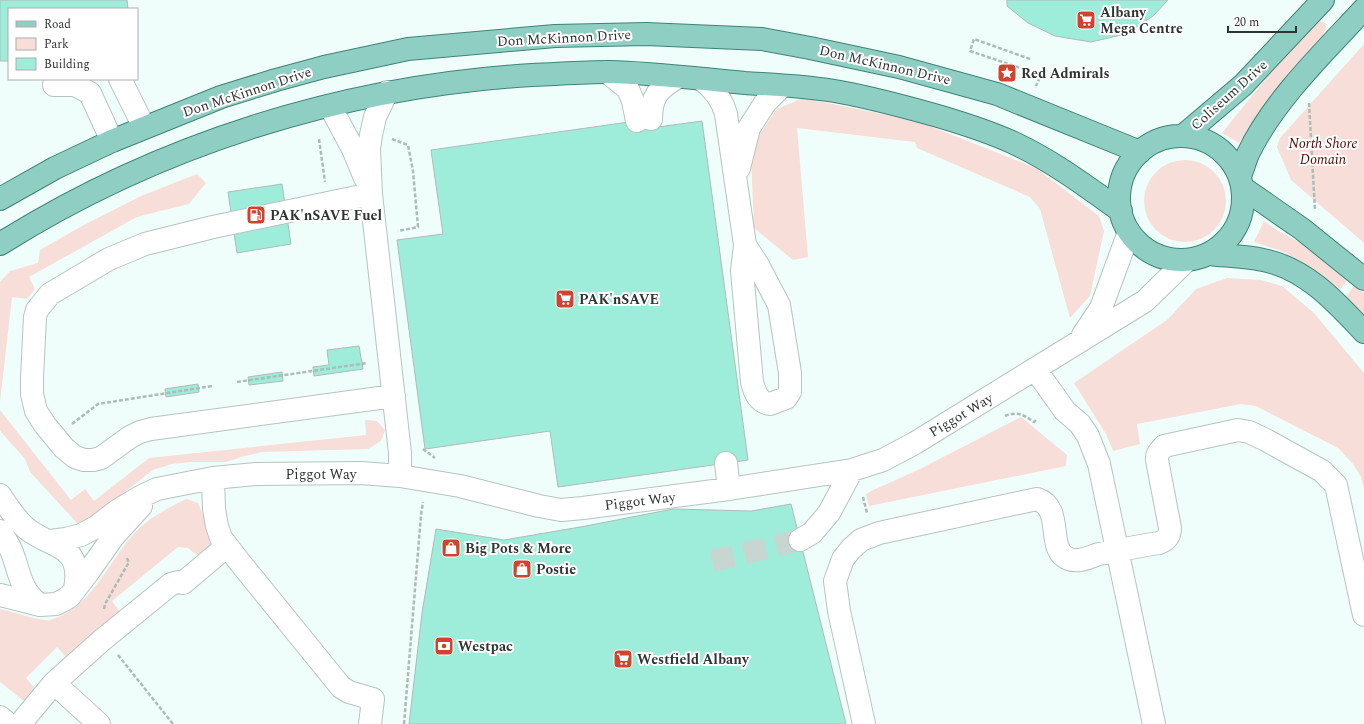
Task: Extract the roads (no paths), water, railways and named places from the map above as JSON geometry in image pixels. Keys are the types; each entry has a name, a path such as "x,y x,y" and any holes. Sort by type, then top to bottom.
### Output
{"main road":[{"name":"Coliseum Drive","path":"1182,136 1243,85 1323,0"},
{"path":"1364,9 1280,102 1249,153 1241,182 1243,208 1236,227 1225,243 1208,254 1187,260 1170,259 1154,254 1140,245 1129,232 1121,211 1119,195 1122,179 1130,164 1140,152 1153,143 1167,138 1182,136 1201,139 1218,147 1231,160 1241,182 1364,279"},
{"name":"Don McKinnon Drive","path":"0,199 55,168 144,127 221,97 276,80 408,49 555,36 646,34 762,39 834,52 899,67 997,94 1140,152"},
{"path":"0,244 24,229 83,197 163,161 253,127 306,111 387,92 495,78 607,72 838,92 906,107 976,127 1039,155 1121,211"},
{"path":"1208,254 1264,260 1287,268 1304,277 1337,303 1364,332"}],"street":[{"path":"607,72 628,89 644,120 651,108 654,96 666,84 678,77"},
{"path":"701,79 711,86 720,98 730,132 745,246 742,271 752,382 760,400 770,404 786,398 790,392 790,373 779,304 758,265 745,246"},
{"path":"120,80 144,127"},
{"path":"54,84 75,85 90,94 112,141"},
{"path":"737,188 740,165 749,128 765,103 782,86"},
{"path":"387,92 375,117 369,149 371,194 400,453 400,476"},
{"path":"330,106 353,149 371,194"},
{"path":"371,194 213,227 145,244 109,259 50,294 37,310 34,336 32,394 36,411 54,437 75,457 84,460 101,458 130,437 151,429 394,396"},
{"name":"Piggot Way","path":"1077,342 1091,325 1101,308 1129,232"},
{"name":"Piggot Way","path":"50,541 80,535 96,527 117,511 140,497 157,489 212,478 256,474 362,473 400,476 460,486 561,510 729,490 852,470 883,460 915,443 1145,301 1187,260"},
{"path":"1035,369 1065,410 1080,424 1088,436 1099,464 1154,724"},
{"path":"864,724 839,611 835,581 842,559 851,549 861,540 880,533 1037,498 1044,501 1052,512 1058,547 1064,556 1074,560 1159,543 1165,540 1170,533 1156,456 1164,446 1238,430 1249,432 1266,440 1322,471 1336,485 1364,615"},
{"path":"726,463 729,490"},
{"path":"800,540 812,533 829,513 852,470"},
{"path":"212,478 213,505 221,538 341,687 349,692 373,699 370,724"},
{"name":"Piggot Way","path":"40,605 56,604 70,596 113,537 138,509 155,496 172,486"},
{"path":"0,495 14,515 26,528 36,535 61,547 68,553 76,569 75,589"},
{"path":"2,543 11,551 21,582 26,591 32,599 40,605"},
{"path":"20,724 54,683 101,641 171,584 183,582 227,546"},
{"path":"0,595 40,605"},
{"path":"54,683 99,724"},
{"path":"0,717 8,724"}],"tunnel":[{"path":"712,561 800,540"}],"place":[{"name":"Albany Mega Centre","path":"1086,20"},
{"name":"Red Admirals","path":"1007,73"},
{"name":"PAK'nSAVE Fuel","path":"256,215"},
{"name":"PAK'nSAVE","path":"565,299"},
{"name":"Big Pots & More","path":"451,548"},
{"name":"Postie","path":"522,569"},
{"name":"Westpac","path":"444,646"},
{"name":"Westfield Albany","path":"623,659"}],"park label":[{"name":"North Shore Domain","path":"1323,152"}]}
